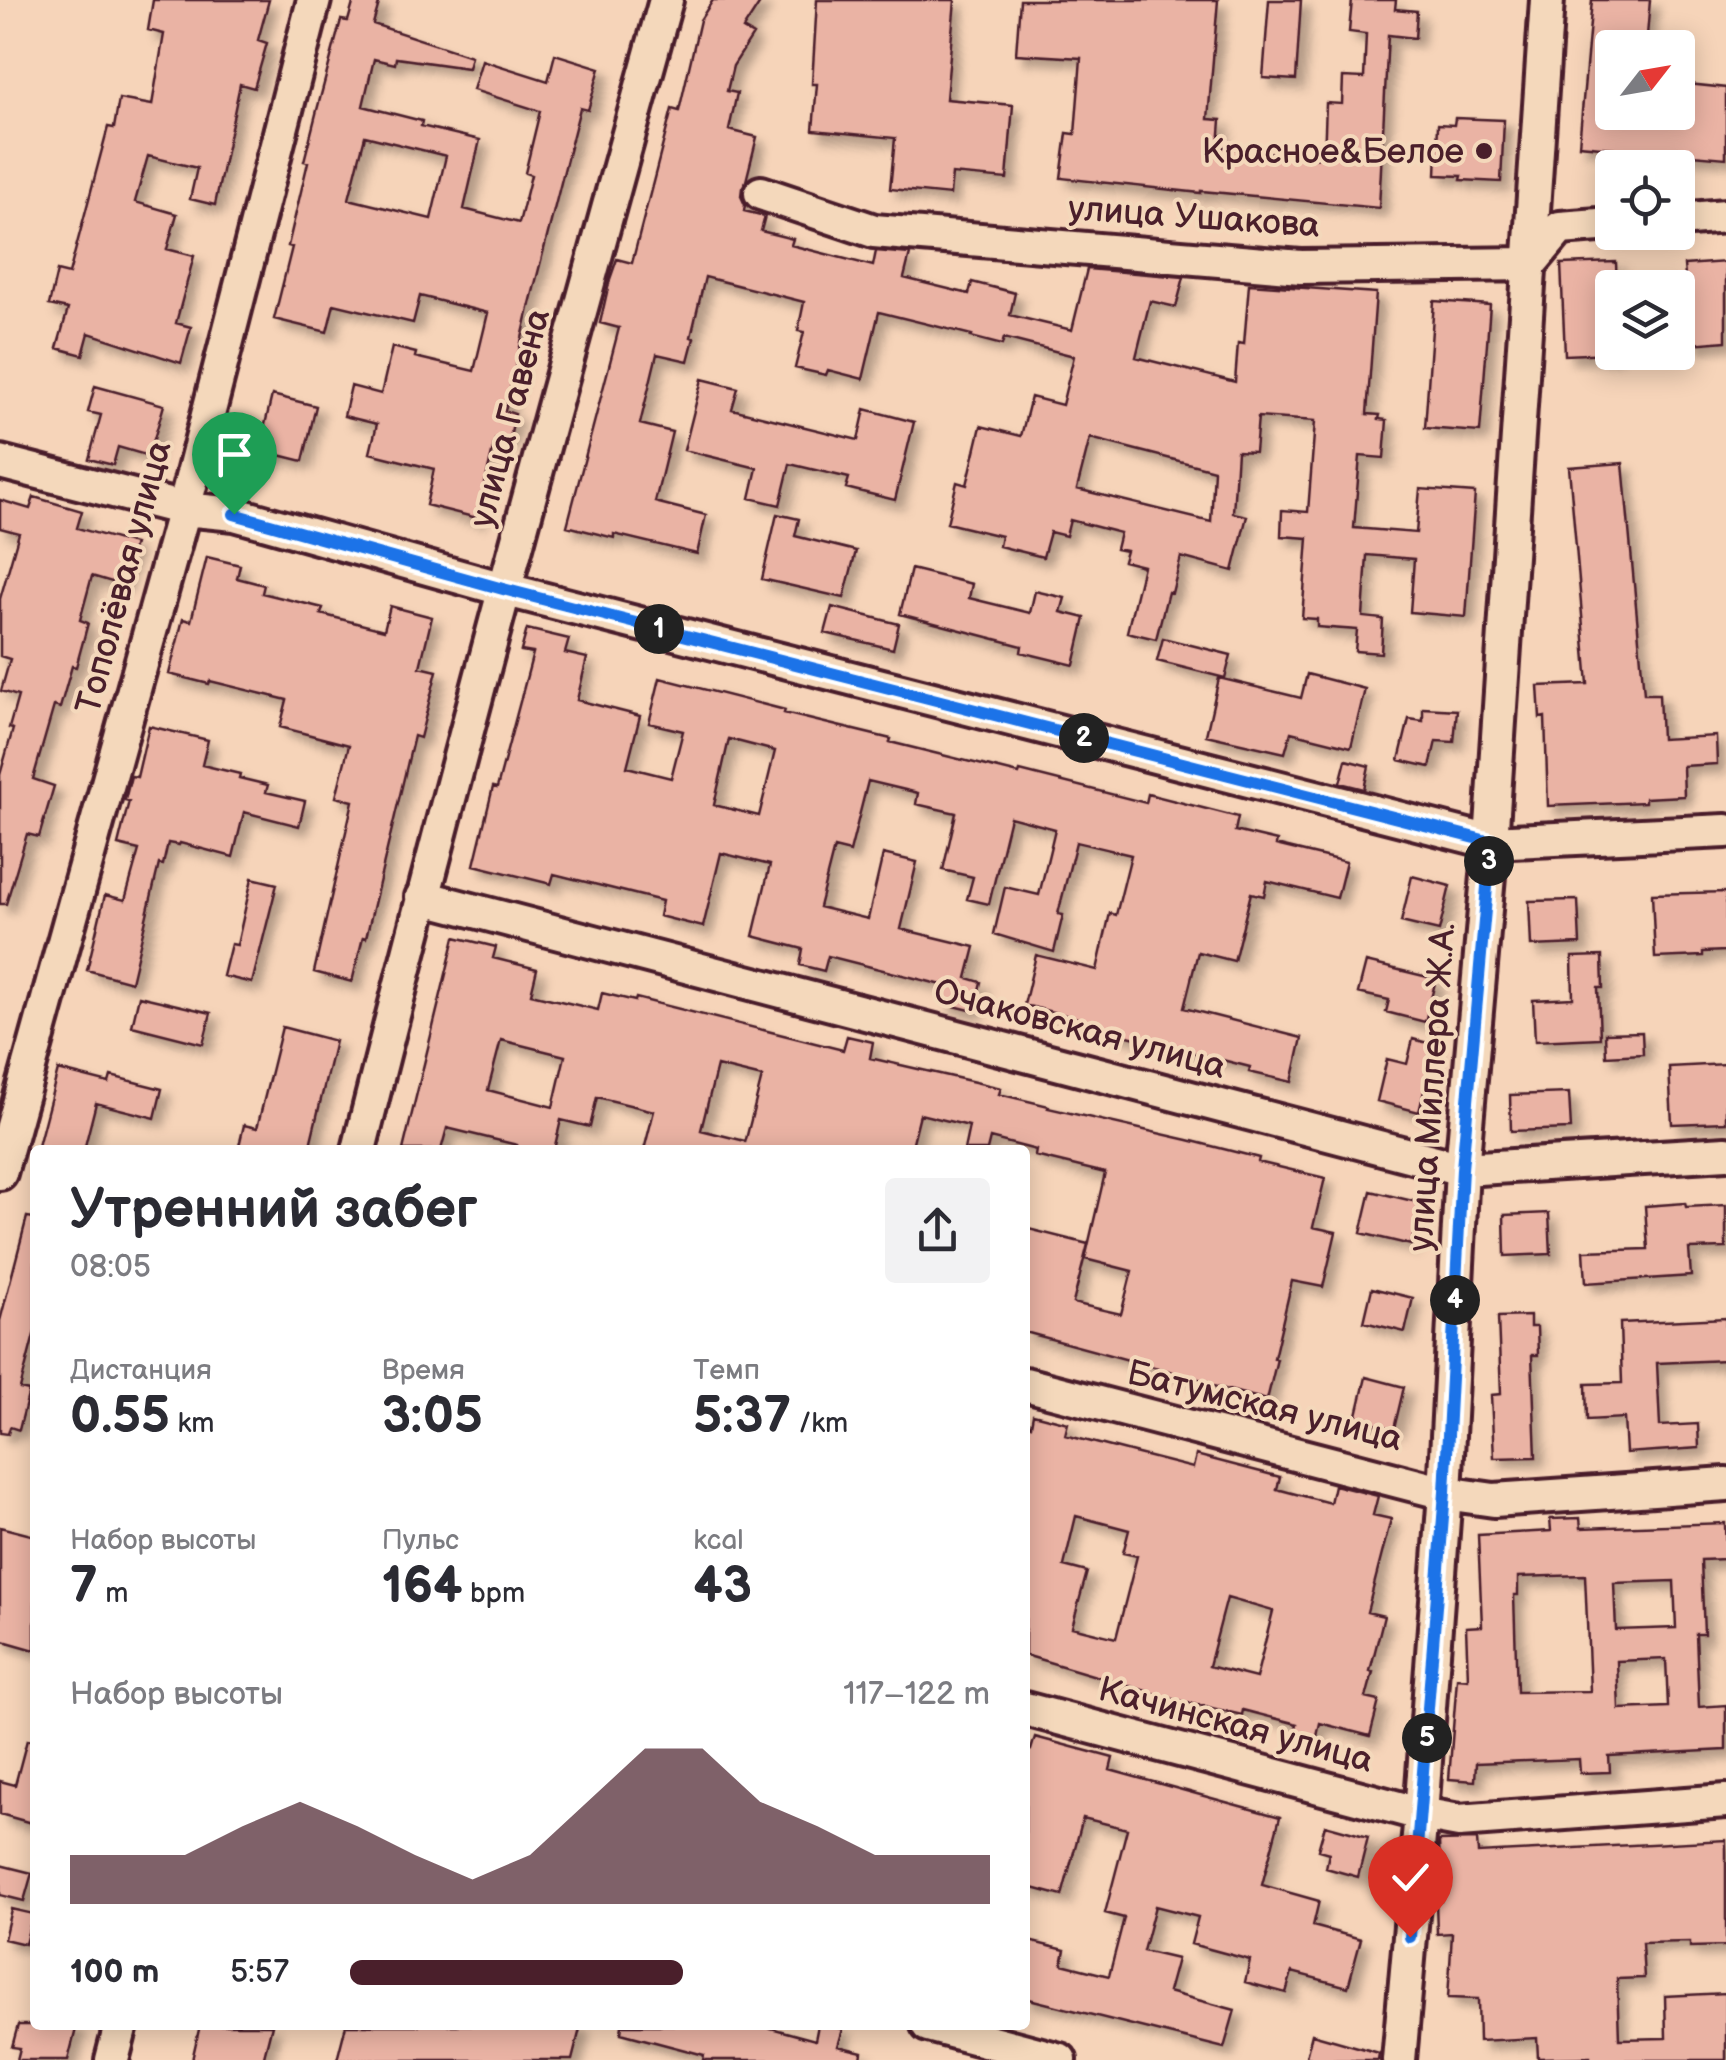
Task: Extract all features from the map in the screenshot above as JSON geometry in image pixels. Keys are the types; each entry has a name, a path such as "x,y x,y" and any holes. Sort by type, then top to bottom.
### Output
{"street":[{"name":"Тополёвая улица","path":"0,1173 184,509 314,0"},
{"name":"улица Гавена","path":"360,1145 503,589 666,0"},
{"name":"улица Миллера Ж.А.","path":"1398,2060 1445,1492 1462,1169 1491,842 1548,0"},
{"name":"улица Ушакова","path":"761,193 874,231 1302,267 1530,264"},
{"path":"1695,219 1726,216"},
{"path":"1530,264 1560,228 1595,225"},
{"path":"0,462 184,509 234,514 503,589 1491,842 1726,832"},
{"name":"Очаковская улица","path":"422,898 1462,1169 1726,1154"},
{"name":"Батумская улица","path":"1030,1385 1445,1492 1494,1500 1726,1484"},
{"name":"Качинская улица","path":"1030,1710 1459,1821 1726,1801"},
{"path":"112,2060 120,2030"},
{"path":"947,2030 1060,2060"}],"building":[{"path":"153,0 269,0 258,40 267,43 254,88 240,84 215,205 190,199 197,168 148,156 135,202 177,214 167,249 194,256 176,323 191,327 181,363 89,333 83,355 57,348 68,309 49,305 57,271 69,274 108,127 114,128 119,99 152,105 164,34 148,30"},
{"path":"354,0 380,0 373,24 471,56 468,68 396,58 395,64 374,59 363,106 422,121 421,126 480,140 464,209 519,223 531,175 525,173 540,111 473,90 482,60 548,81 555,54 600,68 588,110 580,108 530,304 505,411 515,414 509,443 495,440 477,518 426,505 434,469 370,453 377,424 344,416 351,386 381,394 392,347 416,353 415,357 474,371 488,313 420,296 413,323 334,304 327,332 274,319 292,247 288,246 308,162 304,161 341,20 348,21","holes":["365,136 446,156 431,219 349,199"]},
{"path":"713,0 762,0 743,29 753,35 733,66 727,91 737,93 729,130 757,137 742,188 744,211 765,216 761,231 793,239 791,245 873,266 876,251 910,254 904,278 969,294 972,282 1015,293 1010,315 1072,330 1087,269 1184,277 1176,307 1150,301 1136,357 1235,382 1238,343 1244,344 1249,284 1376,293 1367,414 1387,420 1384,458 1360,456 1354,528 1416,533 1420,489 1475,493 1466,617 1410,612 1414,559 1367,555 1363,617 1383,619 1381,653 1355,651 1357,630 1317,627 1317,619 1302,618 1308,538 1281,536 1282,510 1308,512 1315,421 1258,417 1255,452 1237,451 1233,513 1247,516 1233,571 1181,557 1156,639 1127,632 1143,566 1123,561 1126,551 1116,549 1120,533 1070,520 1066,536 1050,532 1043,557 999,546 1001,536 947,523 957,482 967,485 981,426 1021,436 1031,397 1062,405 1074,356 1004,338 1002,345 879,312 863,379 828,370 826,375 795,368 804,332 798,331 804,302 705,277 688,361 657,354 640,424 672,432 655,502 706,515 697,554 567,526 619,328 600,323 610,279 617,259 632,263 672,109 679,111 700,20","holes":["1090,438 1214,470 1211,522 1077,489"]},
{"path":"817,0 955,0 946,99 1013,105 1007,179 952,174 950,195 890,189 895,138 813,130"},
{"path":"1020,0 1218,0 1208,119 1221,120 1219,147 1324,158 1326,103 1342,104 1343,77 1364,78 1366,34 1349,32 1352,0 1396,0 1395,9 1417,11 1415,38 1388,35 1379,208 1061,178 1067,133 1075,134 1081,58 1016,54"},
{"path":"1269,0 1301,0 1296,80 1263,78"},
{"path":"1592,0 1650,0 1648,30 1595,30 1595,130 1695,130 1695,85 1726,88 1726,158 1695,155 1695,150 1579,145"},
{"path":"1455,118 1504,120 1501,182 1436,175 1438,124 1454,125"},
{"path":"1616,262 1616,270 1595,270 1595,354 1565,355 1561,264"},
{"path":"1726,262 1726,341 1695,344 1695,270 1684,270 1684,265"},
{"path":"1434,301 1490,305 1480,432 1425,428"},
{"path":"702,379 738,388 732,409 858,440 865,409 914,422 895,500 846,488 849,478 790,464 780,505 750,498 757,468 684,450"},
{"path":"95,386 164,405 149,456 118,447 113,465 89,459 101,415 88,412"},
{"path":"272,395 316,406 303,461 259,450"},
{"path":"1623,463 1644,694 1659,694 1661,739 1716,736 1717,764 1683,766 1684,796 1645,798 1645,802 1548,806 1545,717 1540,718 1538,686 1588,684 1569,467"},
{"path":"34,497 82,511 77,528 134,544 122,585 92,576 80,620 88,623 76,667 72,666 60,708 54,706 33,779 54,786 39,837 27,834 6,904 0,904 0,775 18,696 1,691 10,659 0,656 0,599 19,533 0,528 0,500 30,509"},
{"path":"777,514 799,519 795,536 856,551 844,598 762,579"},
{"path":"207,557 240,565 237,578 264,585 262,593 323,608 321,614 384,630 390,606 432,617 420,667 437,671 420,738 414,736 352,982 314,972 353,801 336,797 349,745 280,727 287,700 169,674 183,619 191,621"},
{"path":"911,569 972,584 969,598 1030,613 1035,591 1065,598 1061,612 1085,618 1074,665 1021,652 1022,646 900,614"},
{"path":"832,607 899,624 893,649 825,633"},
{"path":"527,629 569,639 565,653 587,658 577,700 640,716 627,767 671,778 683,731 649,723 660,678 1019,774 1020,771 1146,803 1148,794 1238,817 1235,831 1346,862 1337,898 1267,881 1264,896 1251,893 1234,961 1198,952 1184,1008 1302,1038 1292,1082 1249,1072 1250,1067 1096,1028 1098,1023 1024,1005 1036,955 1097,970 1110,913 1116,915 1131,855 1076,842 1058,914 1063,915 1054,952 994,934 1005,887 1039,895 1055,829 1010,817 989,904 967,899 973,877 943,870 956,813 916,804 918,793 868,781 850,852 834,848 819,907 868,919 883,854 917,862 901,929 975,947 967,978 981,982 974,1011 942,1003 946,986 828,956 824,971 800,965 803,949 753,936 770,865 721,853 703,927 659,916 662,901 554,874 551,884 474,865 533,653 521,651","holes":["729,739 775,751 759,816 714,805"]},
{"path":"1163,638 1231,655 1225,678 1157,661"},
{"path":"1307,674 1365,689 1351,747 1291,732 1285,753 1206,735 1219,678 1301,698"},
{"path":"1423,708 1457,710 1454,742 1436,741 1430,767 1399,760 1409,719 1423,721"},
{"path":"149,726 208,740 202,765 268,785 266,792 305,801 299,826 244,812 233,857 168,843 163,865 159,864 131,982 87,970 105,895 125,900 139,850 118,845 131,776 137,777"},
{"path":"1346,760 1369,766 1364,789 1340,783"},
{"path":"1412,876 1450,886 1439,931 1401,922"},
{"path":"252,878 277,884 252,983 223,976 231,944 237,945"},
{"path":"1726,892 1726,951 1655,958 1652,894"},
{"path":"1578,900 1580,944 1531,946 1529,901"},
{"path":"455,937 496,947 493,958 537,969 531,994 598,1010 602,993 635,1001 636,998 843,1050 847,1036 873,1042 870,1058 1001,1088 999,1094 1048,1108 1188,1140 1325,1178 1313,1227 1336,1232 1323,1287 1292,1281 1267,1400 1030,1333 1030,1229 1088,1244 1073,1303 1121,1314 1132,1271 1085,1259 1105,1173 1035,1156 1036,1150 1030,1145 990,1138 988,1145 965,1145 969,1126 920,1114 912,1145 645,1145 654,1111 597,1097 590,1127 561,1120 555,1145 517,1145 447,1128 442,1145 404,1145","holes":["501,1040 565,1056 553,1107 488,1090","717,1066 762,1077 745,1143 701,1130"]},
{"path":"1602,956 1603,988 1598,988 1600,1038 1535,1041 1533,1000 1573,998 1572,957"},
{"path":"1366,962 1436,979 1425,1022 1386,1012 1389,1000 1358,993"},
{"path":"139,996 211,1013 203,1044 132,1026"},
{"path":"282,1027 335,1041 311,1145 239,1145 244,1125 257,1128"},
{"path":"1642,1032 1643,1054 1606,1056 1605,1033"},
{"path":"1413,1039 1435,1045 1419,1112 1377,1101 1387,1059 1407,1064"},
{"path":"1726,1064 1726,1122 1672,1124 1669,1067"},
{"path":"58,1070 109,1083 111,1076 162,1089 155,1118 96,1103 85,1145 38,1145"},
{"path":"1569,1093 1571,1129 1511,1131 1510,1095"},
{"path":"1371,1191 1421,1203 1411,1245 1361,1233"},
{"path":"1685,1203 1686,1207 1726,1205 1726,1248 1689,1249 1691,1276 1586,1283 1584,1251 1648,1249 1645,1206"},
{"path":"1549,1213 1551,1254 1505,1256 1504,1215"},
{"path":"30,1217 30,1350 20,1389 29,1391 19,1430 10,1427 8,1434 0,1433 0,1321"},
{"path":"1372,1288 1413,1298 1405,1332 1364,1322"},
{"path":"1530,1316 1530,1327 1537,1327 1538,1355 1532,1355 1536,1457 1494,1458 1491,1395 1501,1394 1498,1317"},
{"path":"1726,1318 1726,1360 1657,1363 1660,1426 1698,1424 1699,1448 1626,1453 1624,1418 1587,1420 1586,1384 1622,1383 1620,1323"},
{"path":"1366,1377 1404,1387 1394,1429 1356,1419"},
{"path":"1033,1414 1068,1423 1065,1435 1193,1468 1196,1455 1280,1477 1277,1489 1330,1503 1334,1485 1378,1496 1373,1515 1391,1519 1367,1612 1384,1616 1366,1698 1379,1701 1370,1736 1320,1723 1316,1741 1294,1736 1297,1724 1243,1710 1242,1715 1173,1699 1030,1656","holes":["1076,1516 1129,1530 1123,1553 1137,1556 1116,1638 1072,1627 1087,1572 1064,1566","1227,1598 1273,1611 1256,1678 1209,1666"]},
{"path":"1580,1518 1581,1528 1725,1523 1726,1559 1701,1560 1704,1634 1696,1634 1699,1707 1726,1705 1726,1750 1609,1756 1610,1772 1580,1773 1579,1759 1476,1763 1475,1781 1449,1779 1457,1678 1468,1679 1466,1627 1482,1626 1478,1535 1551,1531 1550,1519","holes":["1585,1575 1590,1691 1517,1692 1514,1595 1518,1595 1518,1577","1674,1581 1676,1628 1616,1630 1614,1583","1666,1659 1668,1707 1619,1709 1617,1661"]},
{"path":"0,1527 30,1535 30,1649 0,1640"},
{"path":"1035,1737 1113,1758 1110,1770 1280,1817 1262,1885 1319,1901 1313,1926 1361,1939 1348,1987 1292,1972 1286,1993 1245,1982 1250,1960 1191,1944 1198,1917 1155,1906 1143,1951 1177,1959 1168,1992 1235,2010 1224,2048 1030,1999 1030,1941 1065,1950 1062,1964 1109,1976 1124,1918 1105,1913 1127,1829 1083,1818 1062,1896 1030,1887 1031,1750"},
{"path":"30,1740 30,1823 0,1814 0,1781 15,1785"},
{"path":"1325,1825 1368,1837 1358,1877 1326,1868 1329,1853 1318,1850"},
{"path":"1477,1840 1478,1853 1726,1840 1726,1946 1642,1943 1644,1978 1617,1979 1619,2039 1666,2038 1665,1996 1726,1993 1726,2060 1538,2058 1537,2038 1479,2041 1478,1999 1448,1998 1452,1933 1437,1934 1436,1901 1441,1901 1439,1841"},
{"path":"0,1865 30,1872 24,1901 0,1895"},
{"path":"11,1909 30,1913 25,1944 4,1939"},
{"path":"18,2025 30,2025 30,2030 76,2030 68,2060 17,2060 20,2048 12,2047"},
{"path":"199,2030 271,2030 263,2060 192,2060"},
{"path":"345,2030 580,2030 572,2060 337,2060"},
{"path":"778,2030 815,2040 817,2030 843,2030 838,2046 862,2052 861,2060 703,2060 704,2055 621,2033"},
{"path":"1312,2034 1379,2053 1378,2060 1306,2057"}],"place":[{"name":"Красное&Белое","path":"1484,151"}],"route":[{"path":"234,514 503,589 1491,842 1462,1169 1445,1492 1410,1937"}]}
